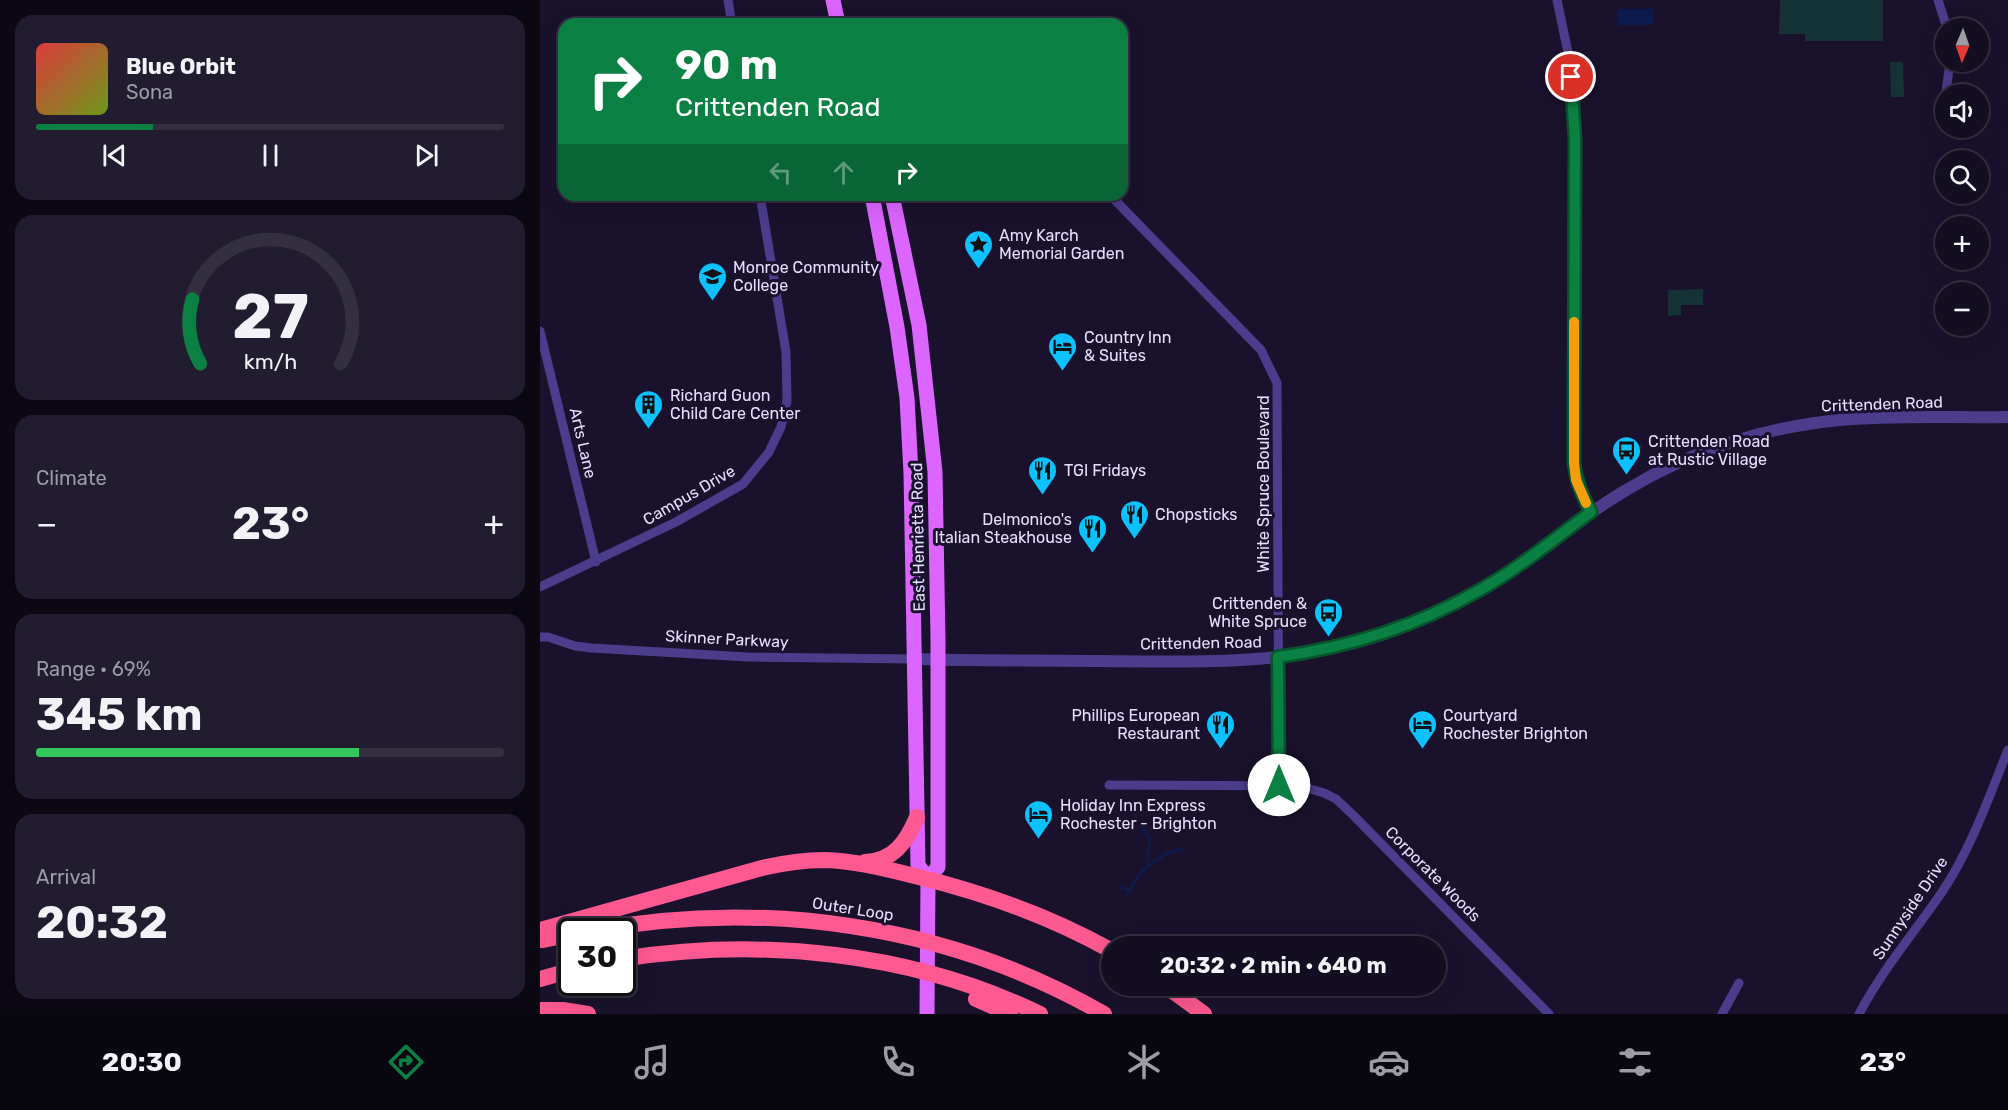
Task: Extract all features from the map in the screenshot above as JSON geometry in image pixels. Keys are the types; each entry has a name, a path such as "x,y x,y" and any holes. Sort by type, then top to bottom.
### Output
{"highway":[{"path":"540,930 771,866 813,861 869,862 888,857 904,842 917,817"},
{"path":"843,861 928,887 1021,907 1070,928 1101,945"},
{"name":"Outer Loop","path":"636,925 726,917 789,919 859,927 928,942 997,964 1047,984 1104,1014"},
{"path":"540,941 558,937"},
{"path":"636,957 726,949 814,953 875,961 917,970 984,990 1040,1014"},
{"path":"814,953 866,963 917,977 966,994 1010,1014"},
{"path":"540,979 558,974"},
{"path":"1180,996 1204,1014"},
{"path":"540,1010 563,1010 588,1014"}],"main road":[{"path":"832,0 836,18"},
{"name":"East Henrietta Road","path":"873,201 897,327 907,398 911,472 918,865 928,887 927,1014"},
{"name":"East Henrietta Road","path":"893,201 919,325 935,472 938,867 928,887"}],"street":[{"path":"728,0 731,18"},
{"path":"1557,0 1570,62 1575,113 1574,463 1581,495 1591,512"},
{"path":"1938,0 1944,18"},
{"name":"Campus Drive","path":"540,587 676,522 743,484 762,462 776,440 787,401 786,352 761,201"},
{"name":"White Spruce Boulevard","path":"1116,201 1261,350 1277,383 1278,657"},
{"name":"Arts Lane","path":"540,331 596,562"},
{"name":"Crittenden Road","path":"915,659 1191,662 1278,657 1355,643 1432,615 1489,584 1630,487 1672,465 1714,448 1753,435 1803,425 1851,419 2008,417"},
{"name":"Skinner Parkway","path":"540,636 591,648 748,657 915,659"},
{"path":"1278,657 1279,785"},
{"name":"Sunnyside Drive","path":"1859,1014 1896,954 1956,869 1977,826 2008,750"},
{"name":"Corporate Woods","path":"1109,785 1279,785 1312,788 1330,796 1344,806 1550,1014"},
{"path":"1722,1014 1739,983"}],"green space":[{"path":"1780,0 1883,0 1883,41 1805,41 1805,34 1779,34"},
{"path":"1890,62 1903,62 1904,97 1891,97"},
{"path":"1703,289 1703,305 1681,305 1681,315 1668,316 1668,290"}],"water":[{"path":"1617,9 1653,9 1653,25 1617,25"}],"waterway":[{"path":"1127,894 1138,876 1148,866 1149,838 1131,809"},
{"path":"1148,866 1167,853 1181,849"},
{"path":"1119,888 1129,889"}],"slow traffic":[{"path":"1574,322 1574,463 1576,480 1586,503"}],"place":[{"name":"Amy Karch Memorial Garden","path":"978,270"},
{"name":"Monroe Community College","path":"712,302"},
{"name":"Country Inn & Suites","path":"1063,372"},
{"name":"Richard Guon Child Care Center","path":"649,430"},
{"name":"Crittenden Road at Rustic Village","path":"1627,476"},
{"name":"TGI Fridays","path":"1043,496"},
{"name":"Chopsticks","path":"1134,540"},
{"name":"Delmonico's Italian Steakhouse","path":"1093,554"},
{"name":"Crittenden & White Spruce","path":"1328,638"},
{"name":"Phillips European Restaurant","path":"1221,750"},
{"name":"Courtyard Rochester Brighton","path":"1422,750"},
{"name":"Holiday Inn Express Rochester - Brighton","path":"1039,840"}],"route":[{"path":"1279,785 1278,657 1355,643 1432,615 1480,590 1591,512 1581,495 1574,463 1575,113 1571,77"}]}
